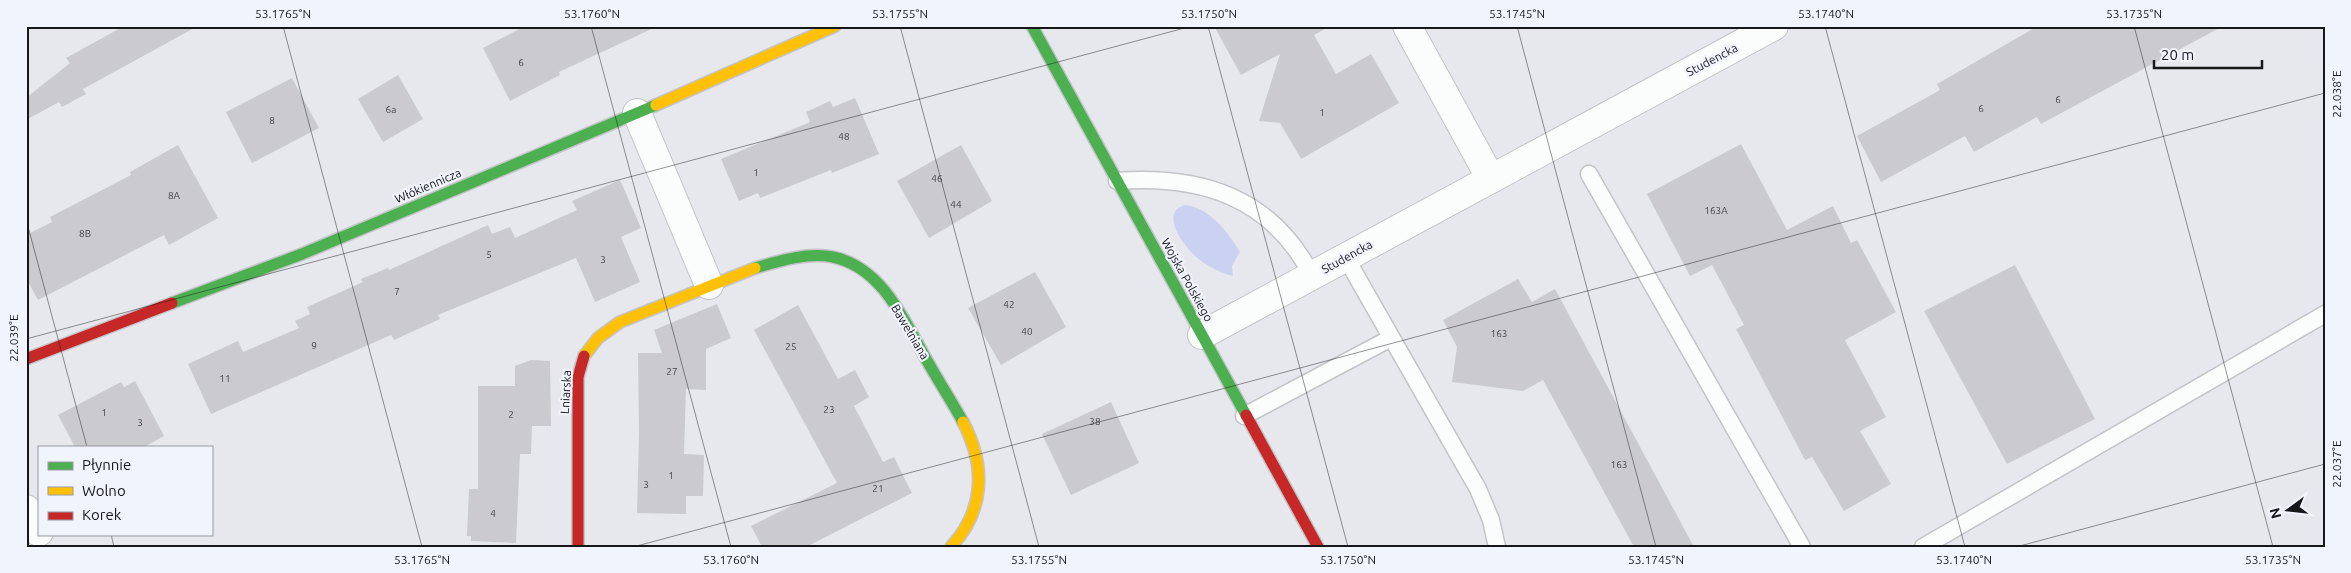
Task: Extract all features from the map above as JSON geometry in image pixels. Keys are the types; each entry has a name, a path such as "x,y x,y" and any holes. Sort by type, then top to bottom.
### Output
{"street":[{"name":"Włókiennicza","path":"26,359 302,254 637,113 835,26"},
{"name":"Wojska Polskiego","path":"1032,26 1202,334 1244,416 1274,463 1318,547"},
{"path":"1407,26 1491,179"},
{"name":"Studencka","path":"1202,334 1774,26"},
{"path":"637,113 709,285"},
{"name":"Bawełniana","path":"709,285 778,263 824,255 843,260 859,268 874,279 900,315 947,395 976,450 979,488 972,517 950,547"},
{"name":"Lniarska","path":"578,547 578,377 584,356 599,336 625,320 709,285"},
{"path":"26,509 38,531"},
{"path":"41,536 47,547"}],"lane":[{"path":"1589,174 1802,547"},
{"path":"1117,181 1149,179 1181,181 1202,185 1239,201 1282,232 1299,253 1312,276"},
{"path":"1346,258 1478,489 1491,520 1497,547"},
{"path":"1922,547 2325,314"},
{"path":"1244,416 1391,338"}],"shaded area":[{"path":"1185,205 1194,207 1210,216 1224,229 1235,244 1240,252 1232,266 1233,276 1218,271 1203,262 1195,256 1180,237 1176,229 1174,214 1177,209"}],"building":[{"path":"124,26 198,26 83,89 86,94 62,107 59,102 26,120 26,98 70,63 66,58"},
{"path":"525,26 658,26 559,72 560,75 510,101 483,48"},
{"path":"1214,26 1330,26 1314,35 1336,74 1371,54 1399,103 1301,159 1280,123 1259,121 1280,54 1241,75"},
{"path":"2038,26 2223,26 2041,124 2037,117 1974,152 1965,136 1881,182 1857,136 1940,90 1937,84"},
{"path":"398,75 423,119 383,142 358,99"},
{"path":"292,78 319,128 252,163 226,112"},
{"path":"855,98 879,154 832,173 831,170 760,198 758,193 739,201 721,159 810,122 806,112 830,101 833,107"},
{"path":"1741,144 1787,230 1833,206 1851,243 1857,240 1896,312 1845,340 1886,417 1860,431 1891,484 1844,511 1812,457 1805,460 1736,329 1744,325 1712,265 1690,276 1647,194"},
{"path":"178,145 218,218 169,245 164,235 38,300 26,278 26,235 52,222 50,217 131,175 130,172"},
{"path":"961,145 992,201 929,238 897,181"},
{"path":"620,180 641,228 621,237 640,282 595,302 576,258 438,315 440,319 394,340 391,335 211,414 188,364 238,341 243,352 299,328 295,321 310,314 307,307 363,282 361,279 388,268 389,270 488,225 492,234 510,227 515,238 577,210 572,201"},
{"path":"2015,265 2095,419 2007,464 1924,311"},
{"path":"1035,272 1066,327 1001,365 968,308"},
{"path":"1518,279 1532,302 1555,289 1694,547 1634,547 1543,380 1523,391 1452,382 1457,347 1443,320"},
{"path":"717,304 731,338 706,349 706,390 686,389 684,454 704,455 703,496 686,496 686,514 637,513 638,353 662,353 654,330"},
{"path":"798,305 838,379 855,370 869,397 854,406 883,462 894,457 912,493 806,547 762,547 751,526 837,483 754,330"},
{"path":"531,360 550,361 551,426 532,426 531,454 520,454 516,543 471,541 471,536 467,536 469,489 478,489 478,386 515,386 515,366"},
{"path":"135,381 164,436 146,446 74,446 58,415 121,382 124,387"},
{"path":"1111,402 1139,463 1071,495 1042,434"}],"traffic: fast":[{"path":"1032,26 1246,415"},
{"path":"172,303 302,254 656,105"},
{"path":"755,268 793,258 823,256 833,257 850,263 865,271 889,296 899,311 963,422"}],"traffic: slow":[{"path":"656,105 835,26"},
{"path":"584,356 598,338 620,322 755,268"},
{"path":"951,547 962,533 970,518 976,503 978,487 976,455 963,422"}],"traffic: jam":[{"path":"26,359 172,303"},
{"path":"578,547 578,377 584,356"},
{"path":"1246,415 1318,547"}]}
